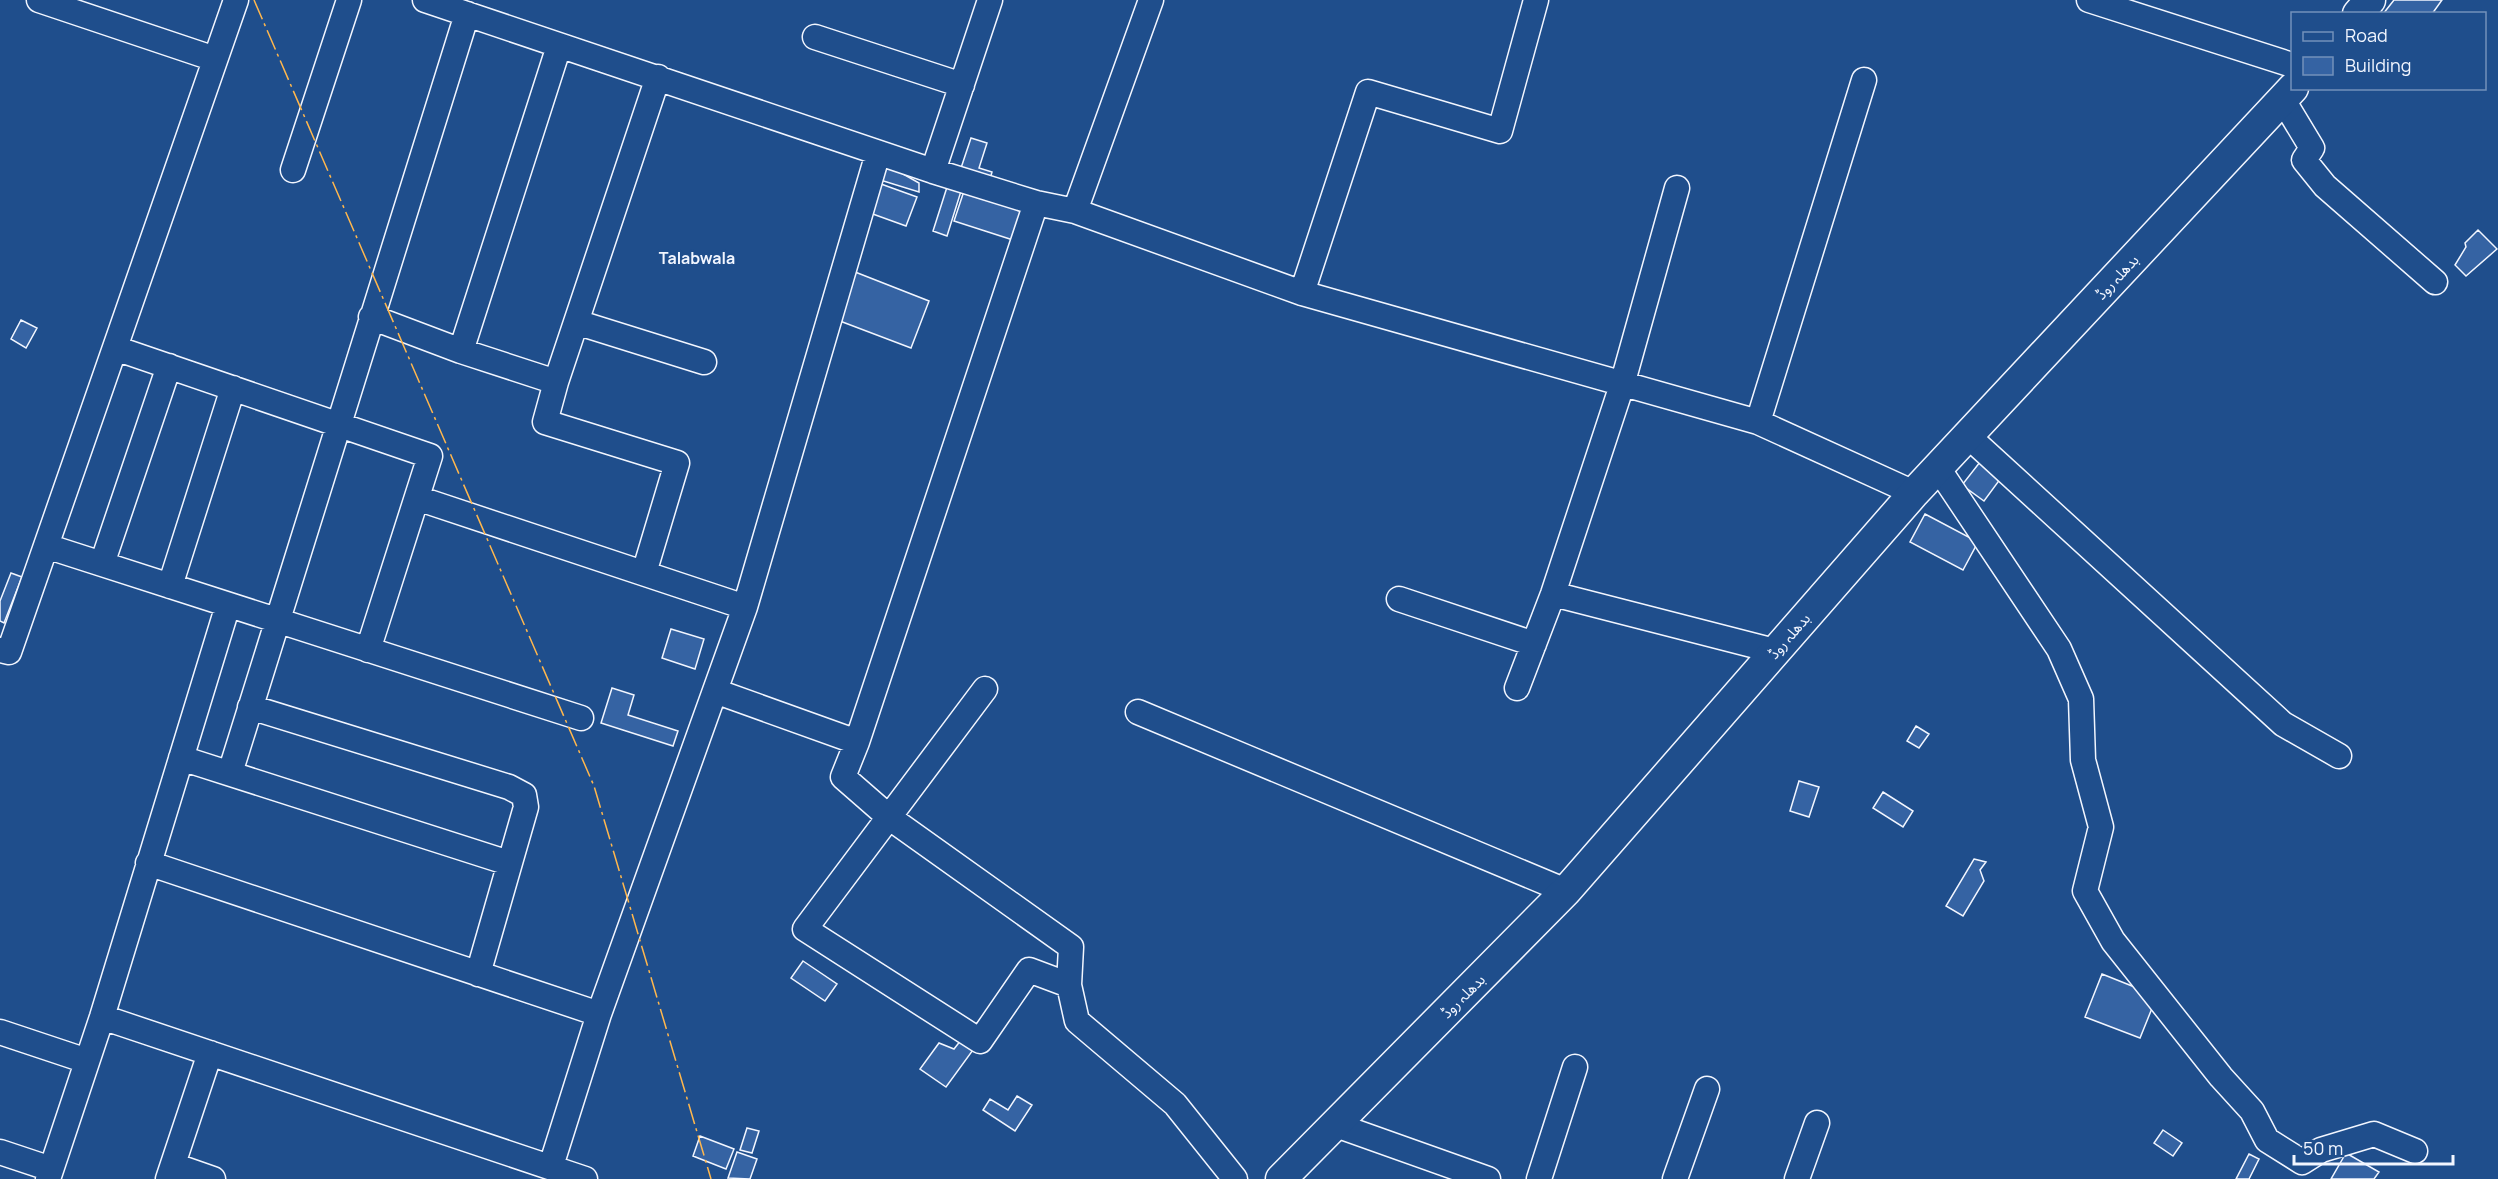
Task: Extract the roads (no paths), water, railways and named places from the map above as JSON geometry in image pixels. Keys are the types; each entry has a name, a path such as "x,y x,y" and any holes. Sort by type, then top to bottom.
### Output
{"main road":[{"path":"2360,12 2370,0"},
{"name":"بدھلہ روڈ","path":"1281,1179 1566,891 1914,493 2288,94"}],"street":[{"path":"39,0 215,59"},
{"path":"0,650 9,652 236,0"},
{"path":"294,170 349,0"},
{"path":"425,0 933,171 1036,203 1075,211 1302,293 1758,422 1914,493"},
{"path":"933,171 990,0"},
{"path":"1075,211 1151,0"},
{"path":"1302,293 1368,92 1500,130 1536,0"},
{"path":"2089,0 2291,64"},
{"path":"230,773 467,14"},
{"path":"815,37 962,85"},
{"path":"462,351 559,46"},
{"path":"644,573 677,463 545,422 556,382 658,77"},
{"path":"1758,422 1864,80"},
{"path":"2288,94 2312,148 2304,160 2325,186 2435,282"},
{"path":"551,1166 599,1014 745,607 878,153"},
{"path":"1517,688 1554,594 1622,385 1677,188"},
{"path":"1036,203 857,742 843,777 890,818 1071,947 1069,985 1077,1021 1175,1104 1235,1179"},
{"path":"371,317 462,351 556,382"},
{"path":"576,322 704,362"},
{"path":"115,348 429,456 368,650"},
{"path":"102,564 169,366"},
{"path":"170,586 233,388"},
{"path":"1968,436 2283,724 2339,756"},
{"path":"1938,468 2059,649 2081,699 2082,760 2101,827 2085,891 2114,941 2221,1077 2252,1112 2267,1140 2302,1162 2321,1150 2374,1134 2415,1151"},
{"path":"417,498 745,607"},
{"path":"46,546 581,718"},
{"path":"1554,594 1775,651"},
{"path":"1398,599 1534,644"},
{"path":"0,1152 50,1174 102,1017 228,605"},
{"path":"985,688 805,929 980,1041 1029,969 1069,985"},
{"path":"715,691 857,742"},
{"path":"250,707 509,787 524,795 526,807 478,974"},
{"path":"1138,712 1566,891"},
{"path":"181,758 509,863"},
{"path":"148,863 599,1014"},
{"path":"102,1017 585,1179"},
{"path":"0,1032 87,1061"},
{"path":"210,1053 170,1172 213,1179"},
{"path":"1539,1179 1575,1067"},
{"path":"1675,1179 1707,1089"},
{"path":"1797,1179 1817,1123"},
{"path":"1336,1125 1488,1179"}],"district":[{"name":"Talabwala","path":"697,258"}]}
